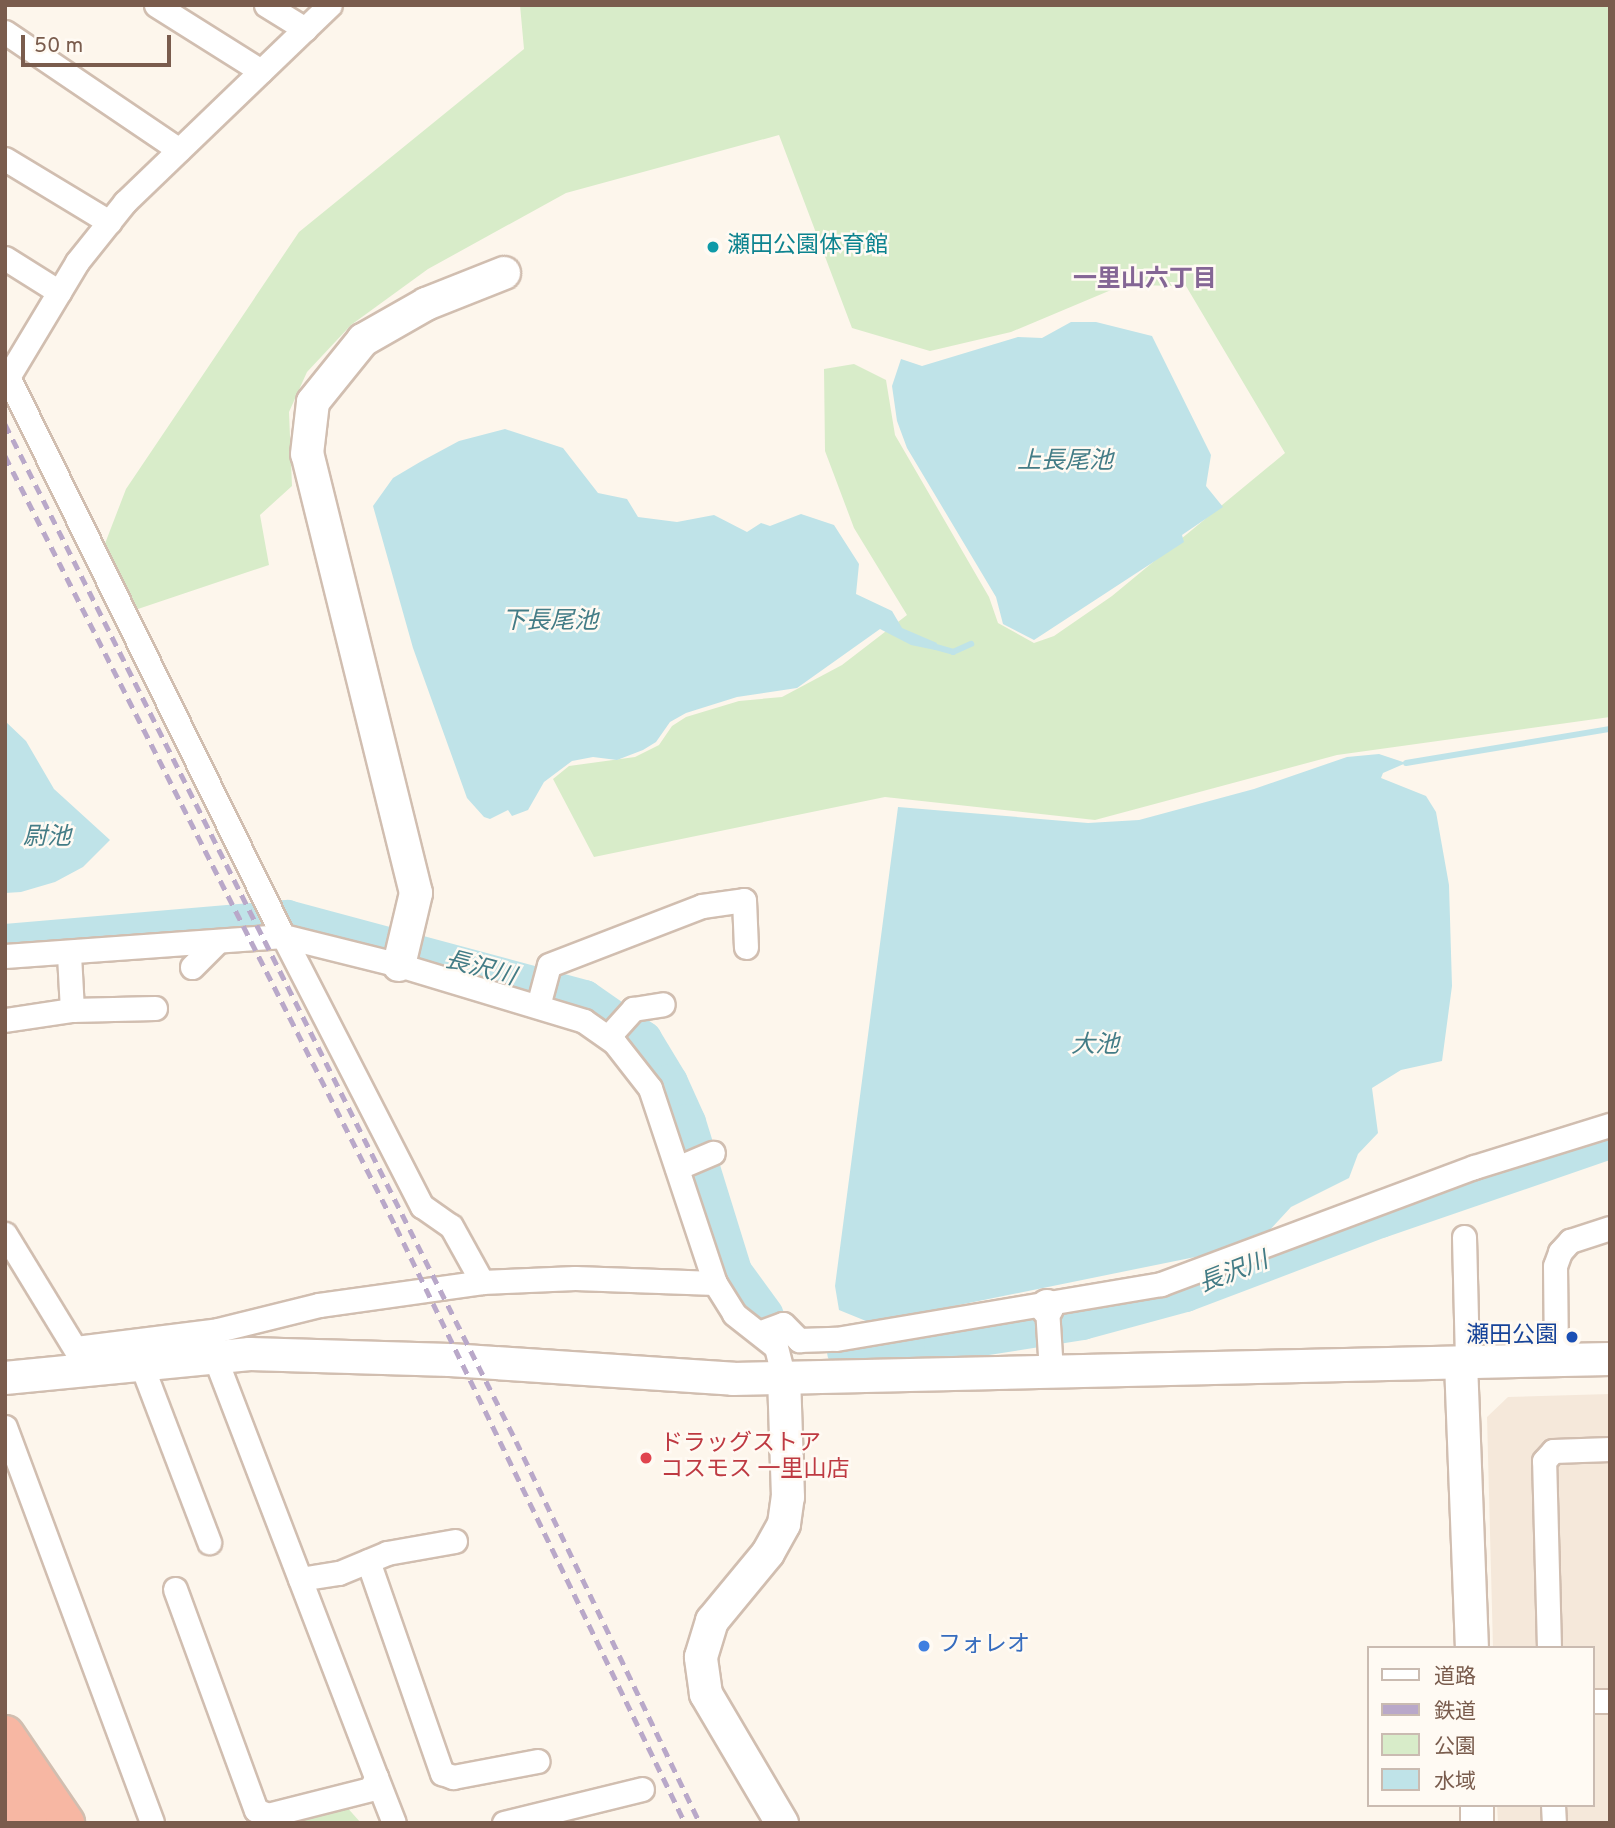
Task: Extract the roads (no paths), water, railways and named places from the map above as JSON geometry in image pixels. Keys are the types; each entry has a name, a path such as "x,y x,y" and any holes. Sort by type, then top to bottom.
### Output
{"highway":[{"path":"5,1735 65,1823"},
{"path":"5,1791 28,1823"}],"street":[{"path":"156,5 261,71"},
{"path":"266,5 305,29"},
{"path":"330,5 179,150 109,222 59,292 7,379 283,936 422,1206 451,1226 482,1282"},
{"path":"5,32 179,150"},
{"path":"5,159 109,222"},
{"path":"5,258 59,292"},
{"path":"399,965 416,893 307,454 313,402 363,340 426,304 504,274"},
{"path":"538,1005 548,967 702,906 744,900 746,947"},
{"path":"5,956 69,954 283,936 399,965 538,1005 584,1021 608,1037 650,1088 715,1283 734,1314 761,1332 781,1357 788,1497 783,1524 768,1553 716,1615 701,1657 706,1694 782,1823"},
{"path":"192,967 217,942"},
{"path":"69,954 72,1010"},
{"path":"608,1037 632,1010 663,1003"},
{"path":"5,1020 72,1010 155,1008"},
{"path":"761,1332 783,1324 799,1340 836,1339 1047,1307 1161,1284 1474,1167 1610,1125"},
{"path":"678,1168 712,1154"},
{"path":"1556,1360 1555,1266 1560,1252 1570,1241 1610,1228"},
{"path":"5,1234 81,1358"},
{"path":"1464,1237 1464,1363 1472,1646"},
{"path":"5,1378 81,1358 218,1330 319,1305 482,1282 575,1278 715,1283"},
{"path":"1047,1307 1051,1372"},
{"path":"81,1358 140,1362 214,1355 409,1358 646,1376 784,1379 1610,1359"},
{"path":"214,1355 394,1823"},
{"path":"140,1362 209,1542"},
{"path":"5,1427 152,1823"},
{"path":"1549,1646 1544,1461 1553,1451 1610,1449"},
{"path":"300,1579 339,1573 368,1560 455,1541"},
{"path":"368,1560 442,1773 453,1777 538,1761"},
{"path":"175,1589 256,1810 268,1815 371,1788 376,1777"},
{"path":"504,1823 642,1789"}],"water":[{"name":"上長尾池","path":"1071,322 1096,322 1152,336 1211,455 1206,486 1223,507 1182,535 1184,542 1034,640 1003,624 996,597 907,448 897,421 892,386 901,359 922,366 1018,337 1042,338"},
{"name":"下長尾池","path":"505,429 563,448 598,493 627,499 638,517 677,522 714,515 747,532 761,523 770,526 801,514 834,525 859,564 856,594 892,611 902,628 937,643 935,650 911,645 880,629 797,688 737,697 686,713 670,722 656,742 643,750 617,760 593,757 572,761 544,782 528,810 512,816 508,810 490,819 484,817 467,798 413,648 373,506 393,478 420,462 459,441"},
{"name":"尉池","path":"5,721 26,741 54,789 110,840 83,867 55,882 21,892 5,893"},
{"name":"大池","path":"1379,754 1406,763 1383,773 1381,778 1426,796 1436,812 1449,885 1452,986 1442,1061 1401,1070 1372,1088 1378,1133 1358,1154 1349,1178 1291,1207 1267,1233 1210,1254 885,1320 866,1321 839,1310 835,1286 898,807 1088,823 1139,820 1254,789 1347,757"}],"waterway":[{"path":"936,647 953,652 971,644"},
{"path":"1406,763 1610,729"},
{"name":"長沢川","path":"5,942 287,918 584,998 643,1039 669,1082 687,1122 733,1271 765,1315"},
{"name":"長沢川","path":"845,1351 942,1343 1082,1321 1185,1293 1380,1219 1610,1140"}],"railway":[{"path":"5,424 516,1441 700,1823"},
{"path":"5,456 396,1227 685,1823"}],"place":[{"name":"瀬田公園体育館","path":"713,247"},
{"name":"瀬田公園","path":"1572,1337"},
{"name":"ドラッグストア コスモス 一里山店","path":"646,1458"},
{"name":"フォレオ","path":"924,1646"}],"district":[{"name":"一里山六丁目","path":"1145,281"}]}
